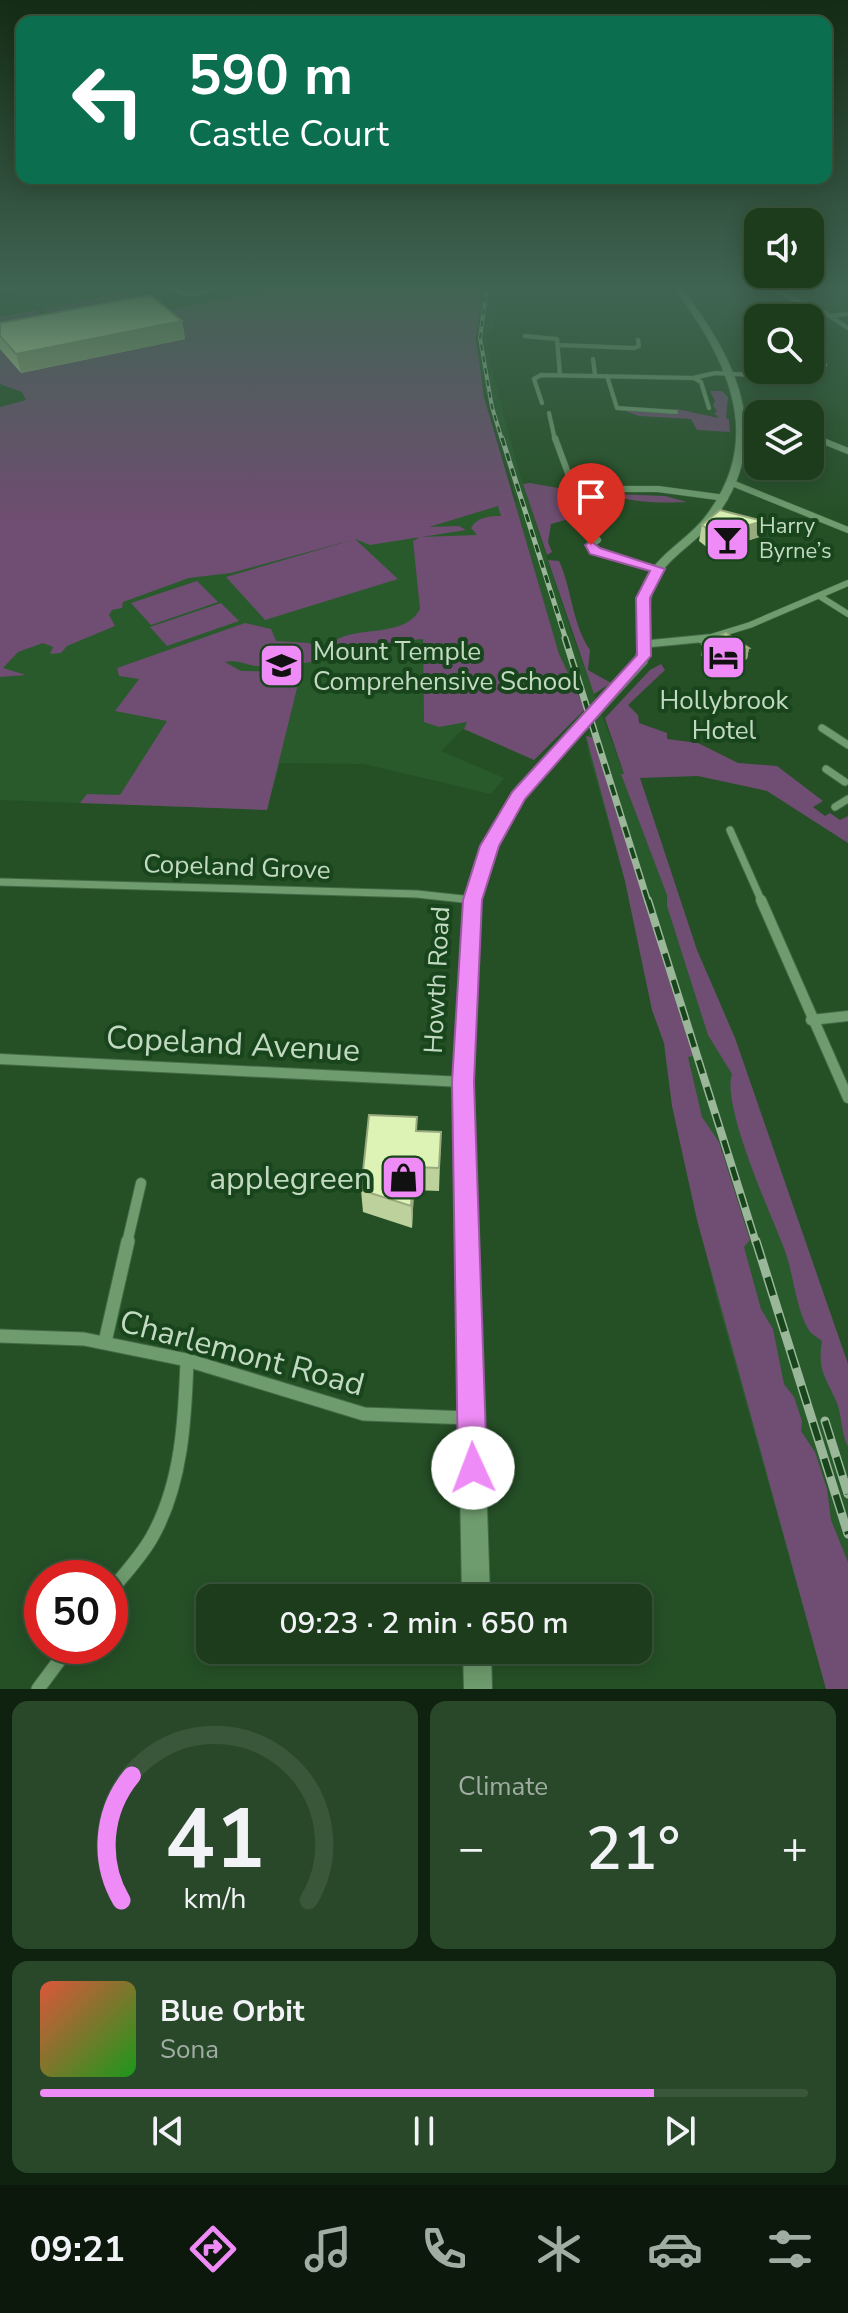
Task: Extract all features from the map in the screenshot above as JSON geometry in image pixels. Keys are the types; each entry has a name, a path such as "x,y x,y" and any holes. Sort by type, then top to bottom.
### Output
{"main road":[{"path":"646,644 643,598 658,569 706,522 725,498 742,455 739,410 726,364"},
{"name":"Howth Road","path":"476,1584 463,1082 472,900 489,846 518,796 640,663 646,644"},
{"path":"477,1664 478,1689"}],"street":[{"path":"559,364 560,375"},
{"path":"594,364 595,375"},
{"path":"542,403 535,377 693,378 730,371 744,372"},
{"path":"607,376 617,408 676,412"},
{"path":"693,378 701,382 709,408"},
{"path":"739,410 744,411"},
{"path":"549,413 568,480 577,487 658,489 725,498"},
{"path":"824,441 848,451"},
{"path":"732,483 848,530"},
{"path":"598,540 591,545 595,551 658,569"},
{"path":"646,644 683,644 728,635 848,583"},
{"path":"821,597 848,614"},
{"path":"822,728 848,745"},
{"path":"826,769 847,783"},
{"path":"835,807 848,799"},
{"path":"730,830 811,1020 848,1098"},
{"name":"Copeland Grove","path":"0,882 417,894 472,900"},
{"path":"811,1020 848,1016"},
{"name":"Copeland Avenue","path":"0,1059 463,1082"},
{"path":"105,1342 141,1183"},
{"name":"Charlemont Road","path":"0,1336 105,1342 187,1360 364,1414 471,1418"},
{"path":"128,1568 151,1538 164,1512 180,1448 187,1360"},
{"path":"38,1689 57,1664"}],"shaded area":[{"path":"0,364 480,364 484,397 559,654 585,709 534,760 464,729 467,722 439,727 424,722 423,639 326,649 347,636 388,629 412,619 420,609 413,541 420,537 370,545 355,539 398,579 265,620 226,577 352,540 231,573 189,578 123,602 122,608 112,610 109,615 115,626 67,646 61,653 50,654 53,647 43,643 18,652 3,668 26,675 0,677 0,407 26,400 22,392 0,384","holes":["498,506 501,516 484,518 471,528 477,535 422,537 466,530 459,526 429,527"]},
{"name":"Mount Temple Comprehensive School","path":"479,364 490,364 519,472 571,631 624,775 640,778 697,950 735,1038 848,1364 848,1689 826,1689 717,1300 672,1106 664,1043 652,1010 625,881 588,752 586,736 591,735 585,710 534,760 463,729 441,751 504,778 491,794 364,764 280,763 267,810 0,800 0,641 194,573 517,502"},
{"path":"710,391 722,391 728,397 726,418 729,419 730,432 697,430 691,419 639,416 625,411 677,409 719,418 714,413 717,412 713,405 715,401"},
{"path":"523,484 587,493 665,496 687,502 641,501 616,496 618,502 609,508 609,516 572,518 551,524 548,542 552,552 547,555"},
{"path":"548,560 559,561 563,572 579,629 590,650 588,670 611,683 594,694"},
{"path":"197,581 218,602 151,625 131,603"},
{"path":"221,603 239,621 167,646 150,627"},
{"path":"245,623 271,629 276,641 309,643 318,650 317,661 294,664 257,666 225,662 241,671 301,672 267,810 80,803 87,794 120,795 167,721 115,711 139,679 119,676 117,668"},
{"path":"661,664 665,670 628,705 638,715 639,723 667,733 667,739 698,743 738,763 777,766 823,801 813,807 825,816 830,813 840,820 848,816 848,843 767,791 698,776 640,778 697,950 735,1038 848,1364 848,1447 837,1403 822,1367 822,1341 809,1331 800,1310 785,1251 741,1135 734,1110 732,1074 708,1035 667,906 667,895 621,774 624,774 605,718 650,670"},
{"path":"586,736 594,738 693,1056 688,1057 702,1117 719,1142 750,1240 744,1247 761,1309 773,1329 784,1384 794,1397 802,1421 801,1431 815,1452 827,1489 831,1520 848,1562 848,1689 826,1689 697,1220 672,1106 664,1043 652,1010 625,881"}],"building":[{"path":"720,510 763,521 716,535 702,525"},
{"path":"726,633 749,648 733,652 703,644"},
{"name":"applegreen","path":"369,1115 417,1117 416,1131 441,1132 439,1168 414,1167 411,1206 361,1190"}],"railway":[{"path":"484,364 502,440"},
{"path":"502,438 566,640"},
{"path":"565,638 648,902"},
{"path":"648,900 756,1243"},
{"path":"756,1241 848,1534"},
{"path":"825,1421 848,1494"}],"place":[{"name":"Harry Byrne’s","path":"728,539"},
{"name":"Hollybrook Hotel","path":"724,657"},
{"name":"Mount Temple Comprehensive School","path":"282,666"},
{"name":"applegreen","path":"403,1178"}],"route":[{"path":"473,1468 463,1082 472,900 489,846 522,790 644,656 643,598 658,569 595,551 591,545"}]}
